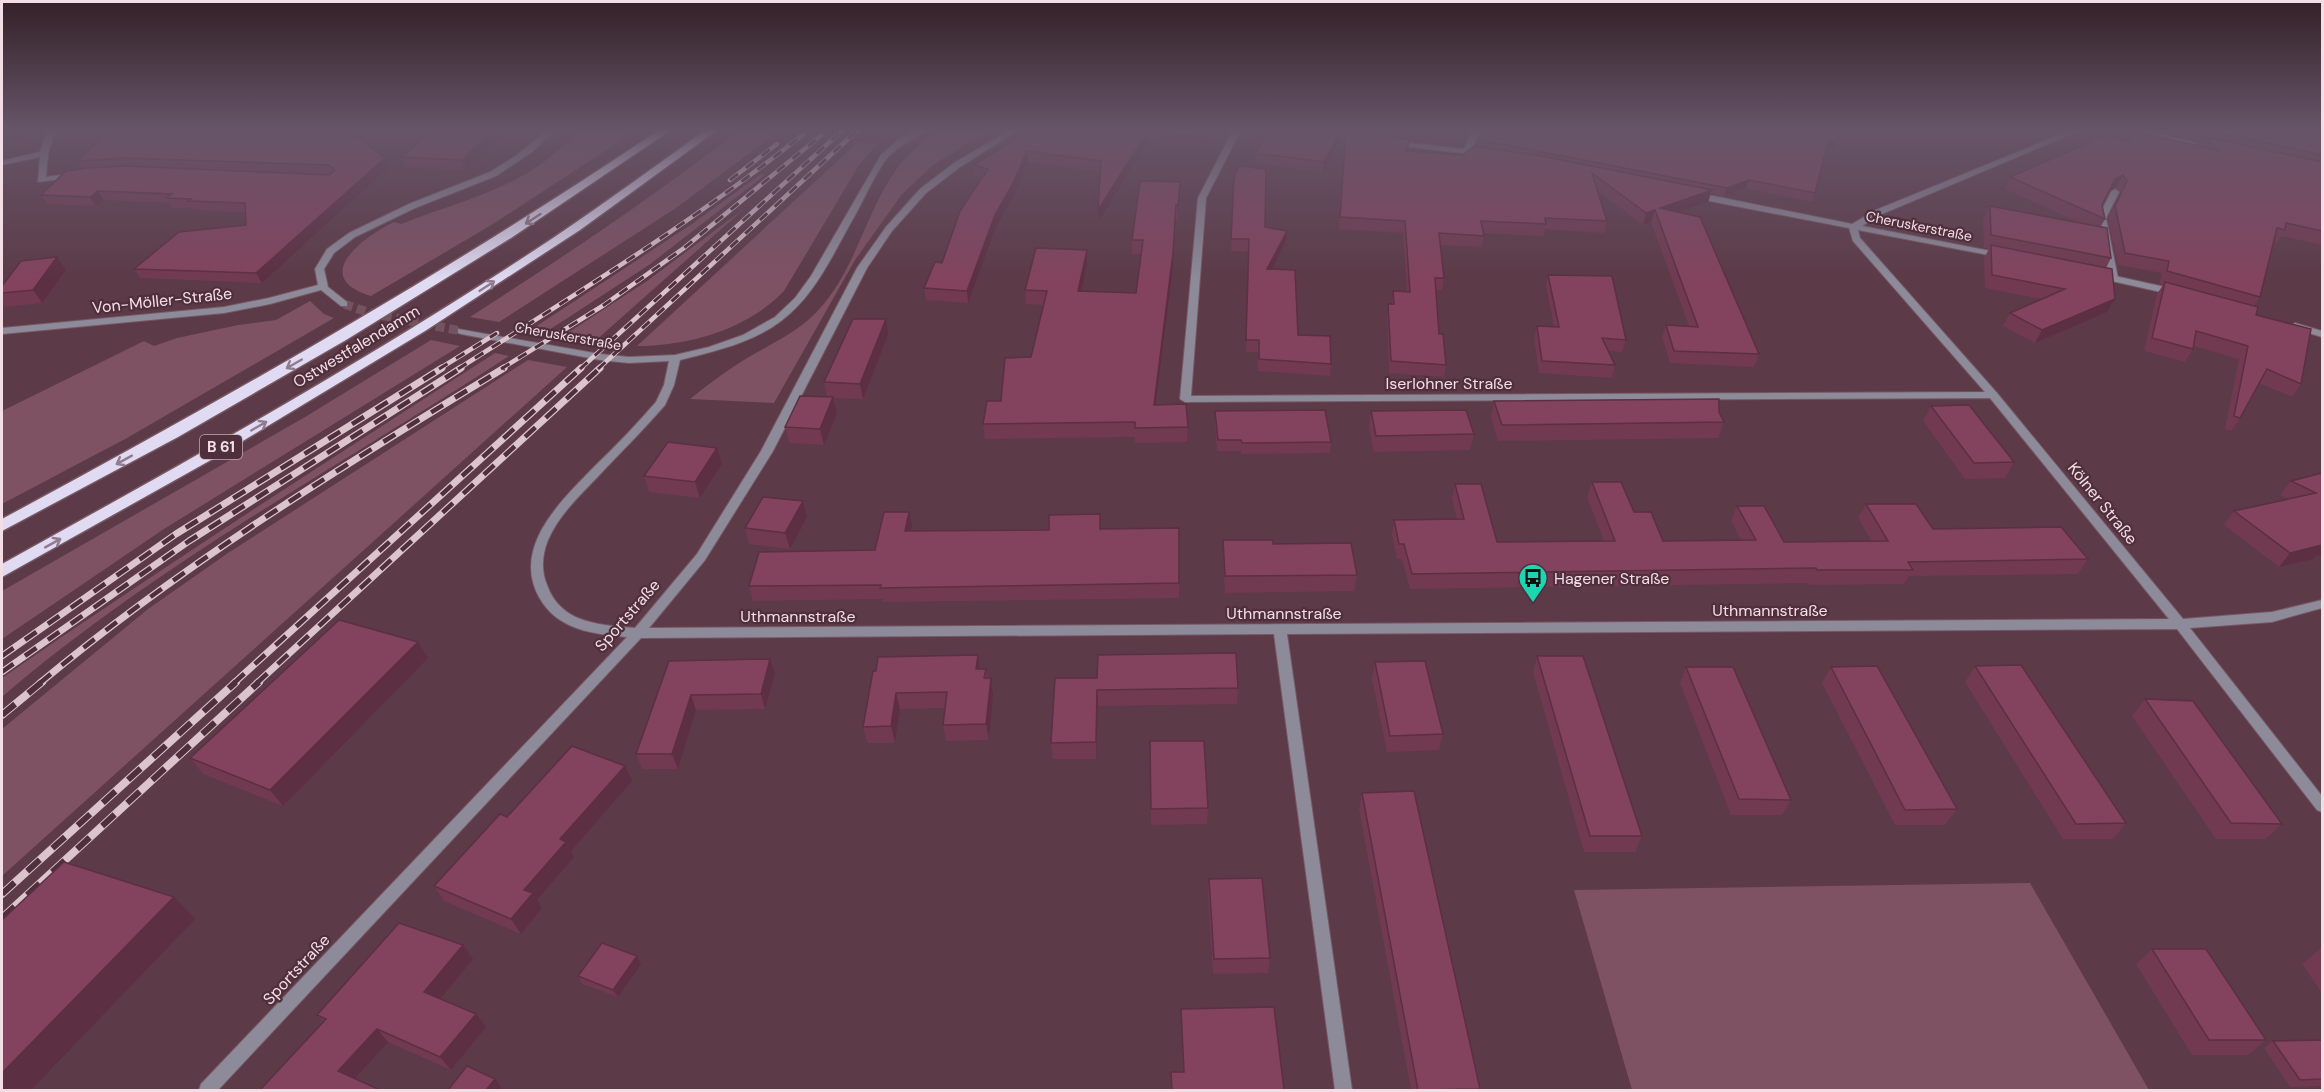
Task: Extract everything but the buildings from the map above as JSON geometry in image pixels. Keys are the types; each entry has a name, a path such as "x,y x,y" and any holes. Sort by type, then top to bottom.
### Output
{"highway":[{"name":"Ostwestfalendamm","path":"2,526 228,403 439,279 595,179"},
{"name":"Ostwestfalendamm","path":"2,571 262,424 429,323 557,240 643,179"}],"street":[{"path":"344,304 323,287 319,275 325,256 342,240 370,223 481,179"},
{"name":"Cheruskerstraße","path":"461,331 600,357 652,360 675,358 747,337 785,313 798,300 815,277 871,179"},
{"name":"Sportstraße","path":"207,1090 638,633 700,557 767,451 862,268 889,229 923,191 939,179"},
{"name":"Iserlohner Straße","path":"1212,179 1202,198 1185,399 1993,395"},
{"path":"1852,227 1879,212 1959,179"},
{"path":"2113,278 2102,218 2115,192"},
{"name":"Cheruskerstraße","path":"1685,194 2016,259"},
{"name":"Kölner Straße","path":"1852,227 1856,239 1993,395 2180,624 2322,806"},
{"path":"2081,272 2188,296"},
{"name":"Von-Möller-Straße","path":"2,331 224,310 270,302 323,287"},
{"path":"2282,322 2322,334"},
{"name":"Uthmannstraße","path":"675,358 669,385 661,403 562,506 546,531 536,570 541,589 552,610 583,626 638,633 2180,624 2272,617 2322,604"},
{"path":"1280,629 1343,1090"}],"shaded area":[{"path":"562,179 493,224 371,296 353,288 344,279 343,268 357,247 394,222 401,224 466,201 514,180"},
{"path":"675,179 715,179 676,208 499,322 470,317 540,272"},
{"path":"754,179 760,179 649,265 546,332 532,329 692,224"},
{"path":"818,179 851,179 784,291 769,304 753,316 716,333 677,343 637,346"},
{"path":"890,179 918,179 902,194 855,260 774,403 690,399 737,364 797,329 815,314 846,271 878,200"},
{"path":"745,208 594,342 563,336 647,281"},
{"path":"310,301 324,314 334,318 127,438 2,504 2,411 144,341 154,346 177,338 238,325 276,320"},
{"path":"431,340 460,346 164,529 2,639 2,591 305,417"},
{"path":"495,353 509,356 186,560 61,649 2,697 2,678 185,554"},
{"path":"528,360 567,367 2,876 2,729 148,609 228,553"},
{"path":"2030,883 2149,1090 1632,1090 1574,890"}],"tunnel":[{"path":"344,304 370,313 461,331"}],"railway":[{"path":"458,369 594,283 745,179"},
{"path":"501,369 604,305 684,248 768,179"},
{"path":"580,369 789,179"},
{"path":"598,369 805,179"},
{"path":"439,369 497,333"},
{"path":"2,656 176,534 442,368"},
{"path":"2,672 189,541 461,368"},
{"path":"40,683 95,639 208,556 384,441 504,368"},
{"path":"234,683 581,368"},
{"path":"257,683 600,368"},
{"path":"2,715 42,682"},
{"path":"2,894 236,682"},
{"path":"2,918 259,682"}],"place":[{"name":"Hagener Straße","path":"1533,604"}]}
